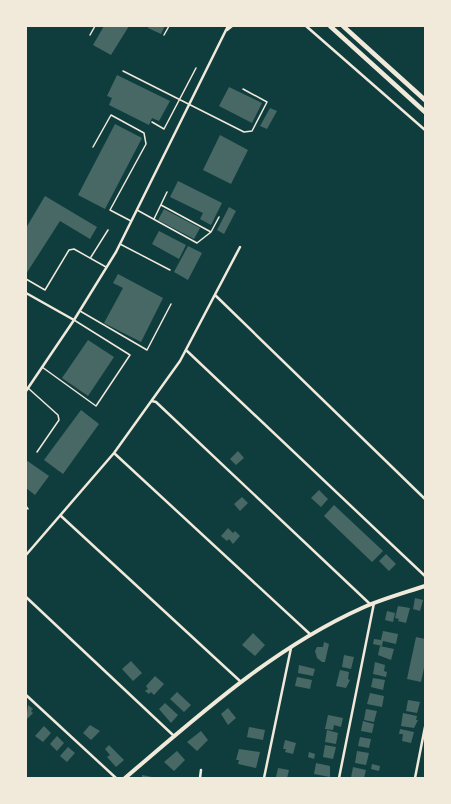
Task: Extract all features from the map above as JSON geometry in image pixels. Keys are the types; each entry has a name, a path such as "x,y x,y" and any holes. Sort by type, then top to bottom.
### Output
{"highway":[{"path":"330,26 425,112"},
{"path":"343,26 425,100"}],"main road":[{"path":"125,778 240,681 291,648 372,603 425,586"}],"street":[{"path":"26,391 80,311 120,244 227,31 228,26"},
{"path":"227,31 232,26"},
{"path":"306,26 425,130"},
{"path":"26,555 114,453 180,361 240,247"},
{"path":"26,293 74,320"},
{"path":"215,295 425,499"},
{"path":"186,350 425,576"},
{"path":"152,401 372,603 339,778"},
{"path":"114,453 312,635"},
{"path":"61,516 240,681"},
{"path":"26,597 174,736"},
{"path":"264,778 291,648"},
{"path":"26,695 116,778"},
{"path":"415,778 425,727"},
{"path":"200,778 201,770"}],"lane":[{"path":"90,35 95,26"},
{"path":"164,35 169,26"},
{"path":"152,122 164,129 196,68"},
{"path":"123,71 244,132 249,133 252,131 267,102 243,89"},
{"path":"93,147 111,115 144,133 146,144 110,210 131,221"},
{"path":"153,220 167,192"},
{"path":"161,205 211,232"},
{"path":"137,210 197,243 211,232 219,217"},
{"path":"90,257 108,230"},
{"path":"120,244 170,270"},
{"path":"26,279 45,290 69,250 74,249 79,250 106,267"},
{"path":"80,311 147,350 171,304"},
{"path":"42,367 96,406 130,355 74,320"},
{"path":"28,388 59,417 59,420 37,452"}],"building":[{"path":"104,26 129,26 111,55 93,45"},
{"path":"149,26 165,26 161,34 148,28"},
{"path":"117,75 170,101 159,121 152,118 149,125 109,105 112,98 107,96"},
{"path":"229,87 262,103 252,123 219,106"},
{"path":"270,108 277,111 267,129 260,126"},
{"path":"115,124 142,138 105,209 78,195"},
{"path":"220,135 248,150 231,184 203,170"},
{"path":"178,181 222,203 211,225 200,219 203,213 170,197"},
{"path":"45,196 97,227 90,239 60,221 26,274 26,228"},
{"path":"229,207 236,211 224,234 217,230"},
{"path":"164,209 200,228 194,239 158,220"},
{"path":"159,231 186,245 179,259 152,244"},
{"path":"188,246 202,253 188,280 174,272"},
{"path":"118,274 163,298 141,342 104,323 123,288 113,283"},
{"path":"88,340 114,357 88,396 62,378"},
{"path":"81,410 99,424 63,474 44,460"},
{"path":"238,451 244,458 236,465 230,459"},
{"path":"26,460 49,476 35,495 26,488"},
{"path":"319,490 328,499 321,507 311,498"},
{"path":"242,497 248,503 240,511 234,504"},
{"path":"334,505 383,551 372,562 324,516"},
{"path":"228,528 233,533 235,531 240,536 233,544 229,539 227,541 221,536"},
{"path":"386,554 396,564 389,571 379,561"},
{"path":"415,598 423,600 420,611 413,609"},
{"path":"398,606 410,608 406,623 398,621 399,619 395,618"},
{"path":"387,611 395,613 393,622 385,620"},
{"path":"383,631 398,634 396,644 383,641 382,646 373,644 374,639 381,640"},
{"path":"253,633 265,645 255,656 242,645"},
{"path":"416,637 425,639 425,663 421,682 407,679"},
{"path":"324,642 329,644 325,662 322,662 317,658 315,651 317,647 323,647"},
{"path":"380,646 394,649 391,660 378,655"},
{"path":"344,655 354,657 351,669 342,667"},
{"path":"131,661 142,673 133,681 122,669"},
{"path":"375,662 385,665 384,671 387,672 386,677 373,674"},
{"path":"299,665 315,669 313,676 298,673"},
{"path":"340,670 349,672 348,679 350,680 346,688 336,686"},
{"path":"155,676 164,684 154,695 151,692 149,694 145,691 148,689 146,686"},
{"path":"297,677 312,680 310,689 295,686"},
{"path":"373,678 385,680 383,690 371,687"},
{"path":"177,692 191,705 184,712 170,699"},
{"path":"370,693 384,696 382,707 367,704"},
{"path":"408,700 420,702 417,713 406,711"},
{"path":"165,703 178,715 171,723 159,709"},
{"path":"28,705 33,709 31,711 33,713 26,720"},
{"path":"228,708 236,718 228,725 221,714"},
{"path":"366,709 377,711 374,722 364,720"},
{"path":"403,713 417,716 416,720 418,720 414,728 401,726"},
{"path":"328,715 343,718 341,727 334,725 333,730 325,729"},
{"path":"363,721 374,724 372,733 361,731"},
{"path":"90,725 100,731 91,740 83,733"},
{"path":"44,726 51,733 43,742 35,736"},
{"path":"249,727 265,730 263,740 247,737"},
{"path":"400,729 414,732 411,743 402,741 403,734 399,734"},
{"path":"327,730 338,733 336,744 325,742"},
{"path":"201,731 208,740 197,751 187,742"},
{"path":"57,736 64,743 57,751 50,744"},
{"path":"360,737 371,739 369,748 358,746"},
{"path":"285,740 296,743 293,754 285,752 286,749 283,749"},
{"path":"109,745 124,760 116,767 107,757 110,755 105,749"},
{"path":"325,745 336,747 333,759 323,757"},
{"path":"68,747 75,753 67,762 60,756"},
{"path":"239,749 260,752 256,768 238,764 239,760 236,760"},
{"path":"177,751 185,760 174,771 164,762"},
{"path":"357,751 369,753 366,765 355,763"},
{"path":"309,752 315,754 314,759 308,757"},
{"path":"316,763 330,766 330,777 314,774"},
{"path":"372,764 380,766 379,771 371,769"},
{"path":"353,767 366,770 364,778 351,778"},
{"path":"278,768 289,770 287,778 276,777"},
{"path":"142,775 152,777 152,778 142,778"}]}
